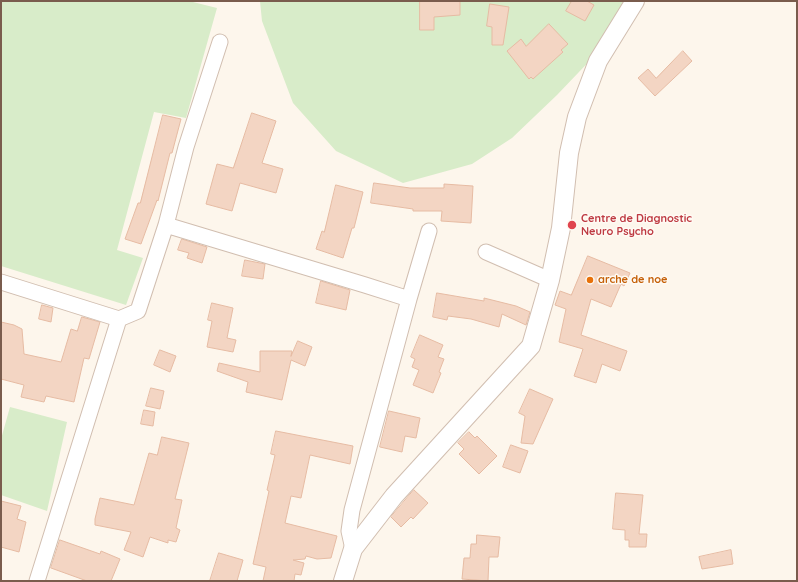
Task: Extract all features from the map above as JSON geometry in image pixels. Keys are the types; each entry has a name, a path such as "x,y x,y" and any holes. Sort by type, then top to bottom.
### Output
{"street":[{"path":"343,581 353,550 394,496 531,346 550,280 561,228 569,153 577,117 598,61 635,1"},
{"path":"1,282 118,319 138,311 166,225 186,147 220,42"},
{"path":"166,225 365,284 409,299"},
{"path":"353,550 349,531 352,510 429,231"},
{"path":"486,252 550,280"},
{"path":"37,581 118,319"}],"green space":[{"path":"1,1 189,1 217,8 186,118 154,112 117,250 143,258 126,305 1,266"},
{"path":"260,1 630,1 600,50 557,95 512,138 472,164 403,183 336,151 293,103 262,21"},
{"path":"10,407 67,422 47,511 1,495 1,439"}],"building":[{"path":"420,1 460,1 460,15 434,17 434,30 420,30"},
{"path":"572,1 587,1 594,5 585,21 566,11"},
{"path":"490,4 509,7 503,45 492,45 492,27 487,26"},
{"path":"549,24 568,44 561,50 563,52 533,79 531,77 529,79 507,51 521,39 526,46"},
{"path":"683,51 692,61 655,96 638,78 648,69 656,78"},
{"path":"252,113 276,121 262,163 283,169 276,193 240,183 232,211 206,204 217,164 233,168"},
{"path":"163,115 181,119 172,153 170,153 158,201 157,200 141,244 125,239 138,203 140,203"},
{"path":"374,183 410,188 444,188 444,184 473,186 471,223 441,221 442,211 413,211 413,209 371,203"},
{"path":"336,185 363,192 354,228 352,228 343,258 316,249 322,231 324,232"},
{"path":"182,239 207,247 202,263 187,258 189,253 178,250"},
{"path":"588,256 630,273 624,286 621,284 611,307 591,299 581,335 627,351 620,371 602,364 596,383 574,376 583,349 559,342 566,309 555,305 560,291 571,295"},
{"path":"245,260 265,264 263,279 242,276"},
{"path":"321,281 350,290 346,310 316,303"},
{"path":"437,293 484,301 484,298 516,306 530,312 526,325 502,314 499,327 471,319 448,316 447,320 433,317"},
{"path":"212,303 233,308 227,338 236,340 233,352 207,347 212,321 208,320"},
{"path":"42,305 53,308 51,322 39,319"},
{"path":"82,317 100,322 89,359 84,358 74,402 46,396 44,402 21,397 24,385 1,379 1,322 14,325 22,329 24,354 61,362 71,329 77,331"},
{"path":"420,335 443,345 438,357 444,359 439,372 441,373 433,393 413,385 419,370 412,367 415,359 411,357"},
{"path":"298,341 312,347 305,366 291,360 282,400 246,392 248,382 217,371 219,363 260,372 260,351 292,351 291,356"},
{"path":"160,350 176,356 170,372 154,365"},
{"path":"151,388 164,391 160,409 146,406"},
{"path":"530,389 553,399 533,444 521,443 525,416 519,413"},
{"path":"144,410 155,412 153,426 141,424"},
{"path":"389,411 420,418 416,438 405,436 402,452 380,447"},
{"path":"276,431 353,446 350,464 310,455 301,498 291,496 285,523 337,536 331,558 317,559 306,556 305,559 293,560 304,563 301,575 295,574 294,581 263,581 266,567 253,564 269,491 267,490 275,455 271,454"},
{"path":"469,432 475,438 477,436 497,456 479,474 459,454 464,449 458,443"},
{"path":"162,437 189,443 175,499 182,500 176,528 180,530 176,542 168,540 168,543 150,537 143,557 124,550 131,532 95,525 95,519 100,498 134,505 149,453 157,455"},
{"path":"511,445 528,451 520,473 503,467"},
{"path":"414,490 428,503 413,519 411,517 401,527 391,517"},
{"path":"616,493 643,495 639,534 647,534 646,547 629,547 629,540 625,540 625,530 613,529"},
{"path":"1,501 21,506 17,519 26,522 19,552 1,547"},
{"path":"477,535 500,537 498,557 489,557 488,581 462,579 464,558 470,558 471,544 476,544"},
{"path":"60,540 100,554 101,551 120,559 111,581 87,581 51,568"},
{"path":"731,550 733,564 702,569 699,557"},
{"path":"219,553 243,560 237,581 210,581"}],"place":[{"name":"Centre de Diagnostic Neuro Psycho","path":"572,225"},
{"name":"arche de noe","path":"590,280"}]}
